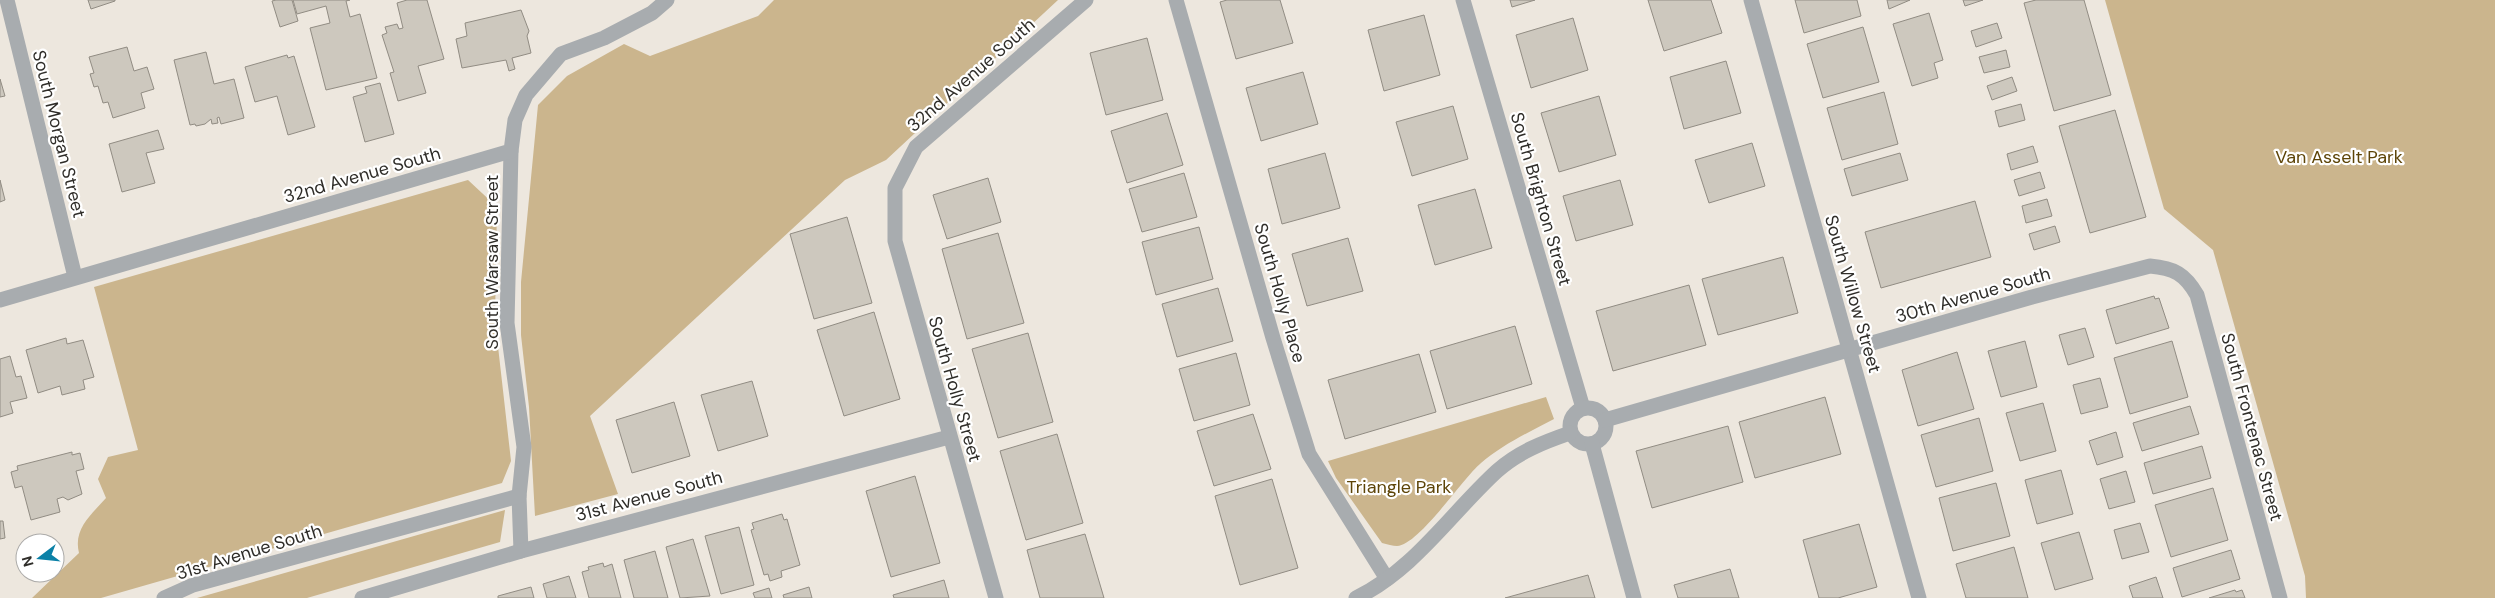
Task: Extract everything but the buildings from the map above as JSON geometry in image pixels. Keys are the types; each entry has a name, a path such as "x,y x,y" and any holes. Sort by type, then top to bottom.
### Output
{"street":[{"name":"South Morgan Street","path":"8,0 75,277"},
{"path":"510,151 515,120 526,95 561,54 604,38 652,13 667,0"},
{"name":"32nd Avenue South","path":"895,188 916,147 1086,0"},
{"name":"South Holly Place","path":"1176,0 1308,454 1386,579"},
{"name":"South Brighton Street","path":"1463,0 1583,408"},
{"name":"South Willow Street","path":"1751,0 1919,598"},
{"name":"32nd Avenue South","path":"0,300 510,151"},
{"name":"South Warsaw Street","path":"510,151 507,323 524,447 519,496 521,551"},
{"name":"South Holly Street","path":"895,188 894,241 996,598"},
{"name":"30th Avenue South","path":"1605,420 2150,266 2164,267 2178,272"},
{"name":"South Frontenac Street","path":"2178,272 2188,280 2196,295 2280,598"},
{"path":"1583,408 1595,409 1605,420 1604,434 1601,439 1592,444 1578,442 1570,433 1570,420 1573,415 1583,408"},
{"path":"1356,598 1386,579 1412,558 1498,470 1537,445 1570,433"},
{"name":"31st Avenue South","path":"362,598 521,551 949,437"},
{"path":"1592,444 1634,598"},
{"name":"31st Avenue South","path":"164,598 193,585 519,496"}],"green space":[{"path":"774,0 1058,0 886,160 845,180 590,416 618,494 535,516 529,407 521,335 521,282 538,105 567,76 624,44 650,56 758,16"},
{"name":"Van Asselt Park","path":"2105,0 2495,0 2495,598 2306,598 2305,576 2213,250 2164,209"},
{"path":"468,180 497,207 495,320 511,461 502,483 101,598 32,598 48,583 65,583 65,566 79,553 78,544 81,530 89,517 106,498 98,479 108,457 138,450 94,287"},
{"name":"Triangle Park","path":"1546,397 1554,419 1489,456 1473,471 1417,535 1406,543 1397,546 1382,543 1336,478 1328,461"},
{"path":"505,510 500,542 307,598 197,598"}]}
